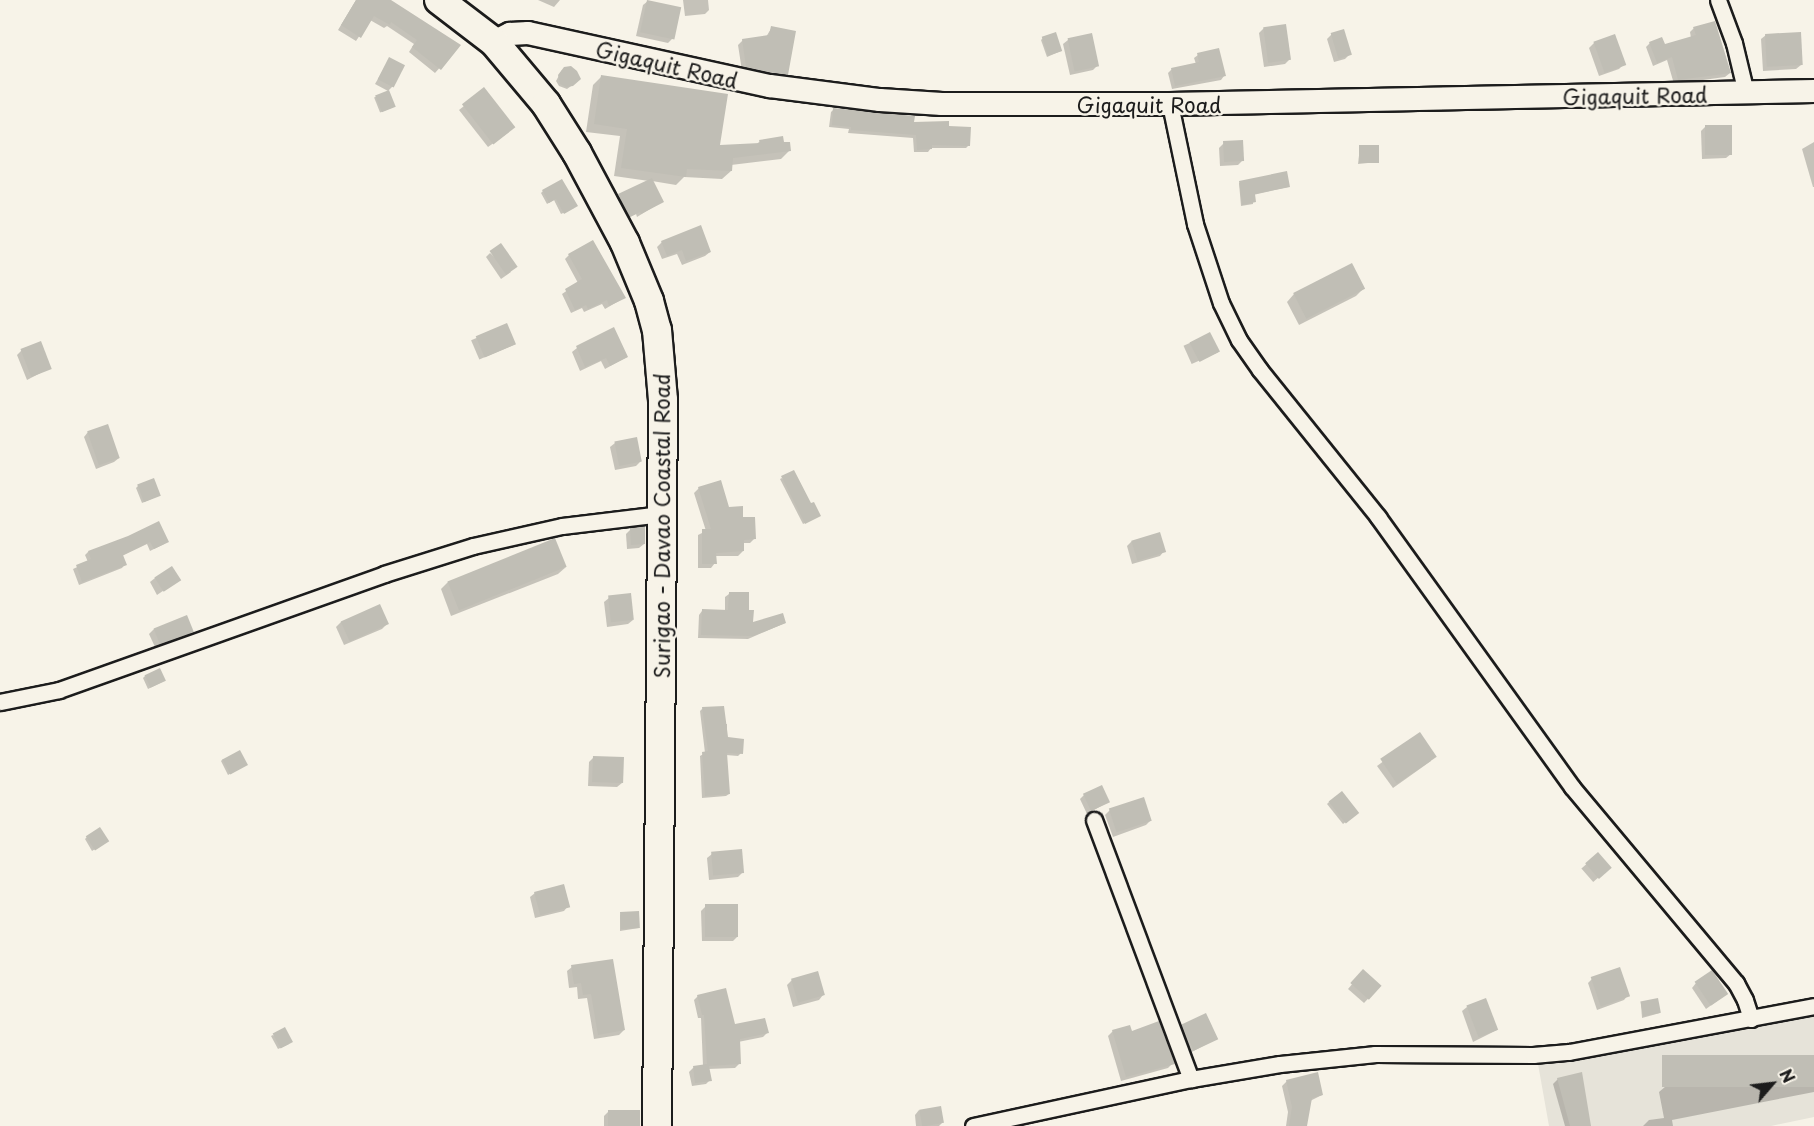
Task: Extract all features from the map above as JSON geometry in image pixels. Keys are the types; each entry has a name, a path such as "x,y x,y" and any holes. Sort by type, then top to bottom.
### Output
{"highway":[{"name":"Surigao - Davao Coastal Road","path":"439,0 494,42 530,82 577,153 625,243 649,301 662,365 657,1126"}],"main road":[{"name":"Gigaquit Road","path":"494,42 510,34 528,33 725,78 880,100 942,104 1170,104 1814,91"}],"street":[{"path":"1718,0 1734,43 1746,93"},
{"path":"1170,104 1195,224 1221,303 1239,340 1260,370 1378,517 1572,787 1736,983 1751,1019"},
{"path":"0,702 59,690 384,574 473,546 562,526 661,514"},
{"path":"1094,820 1191,1079"},
{"path":"973,1126 1191,1079 1280,1064 1375,1054 1533,1055 1569,1052 1814,1006"}],"shaded area":[{"path":"1814,1008 1814,1117 1771,1126 1549,1126 1538,1064 1752,1024"}],"building":[{"path":"356,0 391,0 461,45 441,70 412,47 417,40 391,22 390,25 374,16 361,38 341,25"},
{"path":"647,0 681,7 674,40 640,32"},
{"path":"1715,21 1731,73 1678,80 1672,57 1657,63 1649,42 1662,37 1665,44 1696,35 1693,27"},
{"path":"1286,24 1291,60 1268,63 1263,27"},
{"path":"771,26 796,31 788,75 746,67 742,39 769,35"},
{"path":"1344,29 1352,55 1339,59 1331,33"},
{"path":"1056,32 1062,51 1048,56 1042,37"},
{"path":"1801,32 1803,65 1767,67 1765,34"},
{"path":"1092,33 1099,66 1075,71 1068,38"},
{"path":"1615,34 1626,65 1605,73 1593,42"},
{"path":"1219,48 1226,76 1175,86 1171,68 1199,62 1197,53"},
{"path":"389,57 405,65 394,87 378,79"},
{"path":"571,66 581,79 573,86 566,87 560,84 558,75 564,67"},
{"path":"601,75 728,94 720,145 760,143 759,140 783,136 784,142 790,142 791,151 733,158 732,171 687,169 686,177 621,168 627,129 594,124"},
{"path":"484,87 515,127 493,144 462,104"},
{"path":"389,90 396,107 382,112 375,96"},
{"path":"833,108 915,116 914,122 949,121 949,126 971,127 970,146 932,145 932,149 917,150 916,135 851,130 851,127 832,125"},
{"path":"1705,125 1732,125 1732,155 1705,155"},
{"path":"1243,140 1244,161 1224,162 1223,141"},
{"path":"1359,145 1379,145 1379,163 1359,163"},
{"path":"1287,171 1290,187 1255,194 1256,202 1242,205 1239,181"},
{"path":"652,178 664,202 630,217 618,194"},
{"path":"562,179 578,206 564,214 556,199 549,203 542,190"},
{"path":"701,225 711,252 686,261 682,250 667,256 661,241"},
{"path":"593,240 626,298 609,306 607,300 588,309 586,305 575,310 565,289 582,279 568,254"},
{"path":"501,243 518,267 506,275 490,251"},
{"path":"1352,263 1365,289 1306,319 1293,293"},
{"path":"507,323 516,344 485,357 476,336"},
{"path":"614,327 628,357 610,366 606,358 585,367 576,346"},
{"path":"1210,332 1220,352 1199,362 1190,342"},
{"path":"41,341 52,369 31,377 20,349"},
{"path":"108,424 120,458 99,465 87,431"},
{"path":"637,437 642,462 619,466 614,441"},
{"path":"794,470 811,503 814,502 821,516 805,524 781,476"},
{"path":"154,478 161,496 144,502 137,484"},
{"path":"721,480 729,507 743,506 743,517 755,517 756,539 744,540 744,551 716,553 717,564 702,564 702,529 711,529 698,487"},
{"path":"159,521 169,542 154,549 150,542 123,555 127,565 82,582 76,565 91,559 88,551"},
{"path":"645,526 645,544 631,545 630,528"},
{"path":"1160,532 1166,552 1137,561 1131,541"},
{"path":"555,538 567,567 459,610 447,581"},
{"path":"172,566 181,580 164,592 154,577"},
{"path":"729,592 749,592 749,610 754,610 753,622 783,613 786,623 753,636 701,635 702,609 728,610"},
{"path":"631,593 634,620 611,622 608,595"},
{"path":"380,604 389,624 350,642 341,621"},
{"path":"187,615 194,632 160,645 154,628"},
{"path":"160,668 166,681 151,688 145,675"},
{"path":"724,706 728,737 744,739 743,754 727,753 730,794 705,796 702,752 708,751 702,707"},
{"path":"1420,732 1437,757 1397,784 1380,759"},
{"path":"240,750 248,765 230,774 222,759"},
{"path":"593,756 624,757 623,783 592,782"},
{"path":"1102,785 1110,802 1091,811 1083,794"},
{"path":"1342,791 1359,813 1346,824 1329,801"},
{"path":"1144,797 1152,821 1117,832 1109,808"},
{"path":"100,827 109,841 95,851 86,836"},
{"path":"742,849 744,873 713,876 711,852"},
{"path":"1598,852 1612,868 1599,879 1585,863"},
{"path":"564,884 570,907 540,915 534,892"},
{"path":"705,904 738,904 738,937 705,937"},
{"path":"639,911 640,928 621,929 620,912"},
{"path":"613,959 625,1030 598,1035 591,994 583,995 581,983 574,984 571,965"},
{"path":"1620,967 1630,996 1601,1006 1591,977"},
{"path":"1363,969 1382,986 1369,1000 1350,983"},
{"path":"1712,970 1728,994 1711,1006 1695,982"},
{"path":"818,971 825,995 798,1003 791,979"},
{"path":"726,988 735,1024 765,1018 769,1033 740,1039 741,1064 709,1066 712,1081 695,1083 693,1066 707,1064 704,1015 702,1015 697,995"},
{"path":"1486,998 1498,1030 1479,1037 1466,1006"},
{"path":"1658,998 1661,1013 1643,1016 1640,1001"},
{"path":"1206,1013 1218,1039 1194,1051 1182,1024"},
{"path":"1159,1021 1175,1064 1126,1077 1112,1030 1130,1025 1132,1031"},
{"path":"285,1027 293,1042 281,1049 273,1034"},
{"path":"1662,1055 1814,1055 1814,1087 1662,1087"},
{"path":"1318,1072 1323,1095 1312,1098 1307,1126 1289,1126 1292,1107 1286,1080"},
{"path":"1582,1072 1591,1126 1570,1126 1557,1078"},
{"path":"941,1106 944,1123 922,1126 919,1110"},
{"path":"608,1110 640,1110 640,1126 608,1126"}]}
